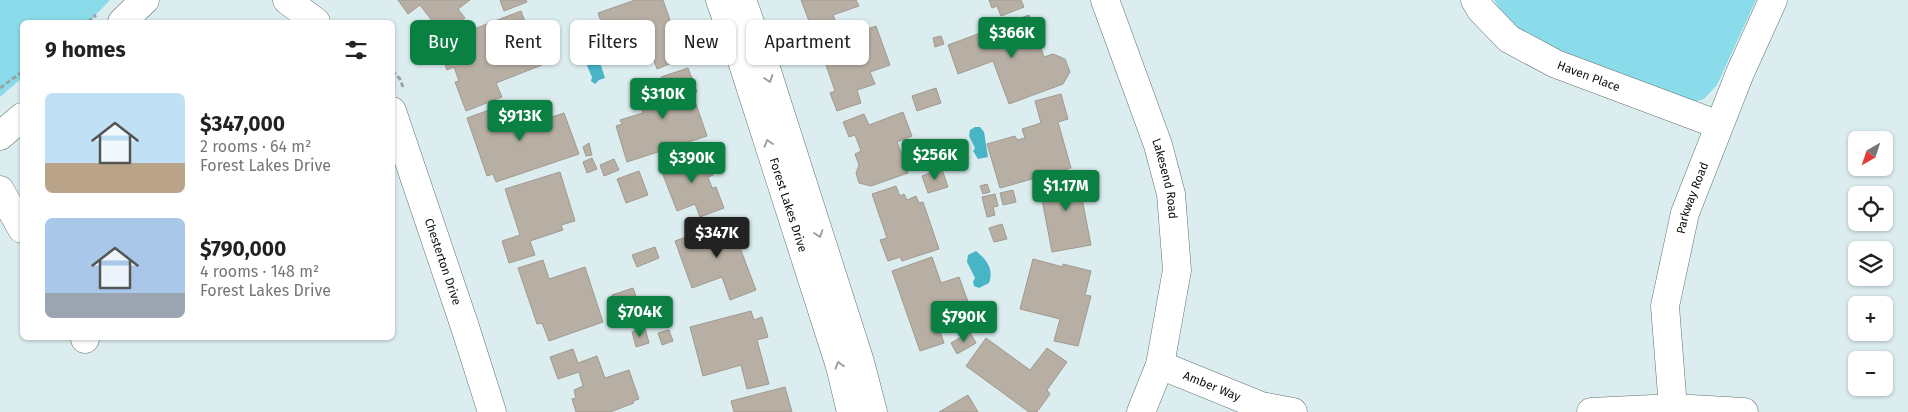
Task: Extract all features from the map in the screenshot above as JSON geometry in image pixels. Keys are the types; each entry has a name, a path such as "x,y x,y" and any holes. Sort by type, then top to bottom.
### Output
{"street":[{"path":"124,20 146,0"},
{"path":"287,0 313,20"},
{"name":"Forest Lakes Drive","path":"720,0 746,73 840,366 851,412"},
{"name":"Forest Lakes Drive","path":"742,0 763,59 854,343 873,412"},
{"name":"Lakesend Road","path":"1105,0 1158,145 1171,194 1177,270 1160,364 1141,412"},
{"name":"Haven Place","path":"1475,0 1481,10 1509,39 1556,64 1719,125"},
{"name":"Parkway Road","path":"1673,408 1665,306 1685,213 1719,125 1773,0"},
{"path":"0,136 20,119"},
{"name":"Chesterton Drive","path":"395,120 466,328 492,412"},
{"path":"0,190 20,225"},
{"name":"Lakesend Road","path":"1120,412 1160,364"},
{"name":"Amber Way","path":"1160,364 1261,406 1293,412"},
{"path":"1591,412 1673,408 1744,412"}],"path":[{"path":"0,88 20,73"}],"shaded area":[{"path":"0,0 110,0 91,20 20,20 20,80 0,97"},
{"path":"1494,0 1756,0 1717,85 1704,99 1687,104 1531,39 1505,16"},
{"path":"587,65 601,65 605,78 595,84 591,81 592,77"},
{"path":"980,127 984,132 988,157 978,159 973,151 975,148 969,136 970,130"},
{"path":"976,251 989,265 991,273 989,283 979,288 974,286 975,278 967,262 968,255"}],"building":[{"path":"398,0 470,0 458,9 465,18 462,20 431,20 420,5 408,14"},
{"path":"500,0 526,0 527,2 504,11"},
{"path":"635,0 663,0 670,20 665,20 665,65 667,65 657,69 655,63 655,20 600,20 598,13"},
{"path":"801,0 856,0 859,6 833,15 835,20 809,20"},
{"path":"989,0 1021,0 1024,7 1001,16 997,6 992,8"},
{"path":"521,11 524,20 498,20"},
{"path":"1029,15 1044,57 1053,54 1065,59 1070,72 1063,84 1009,104 993,61 958,74 948,45"},
{"path":"486,24 486,65 542,65 496,83 502,97 466,111 455,82 459,81 454,67 447,70 445,65 476,65 476,28"},
{"path":"876,26 890,65 870,72 875,84 857,90 861,103 837,111 830,93 835,91 826,65 869,65 869,29"},
{"path":"941,36 944,44 935,47 933,38"},
{"path":"688,68 697,92 685,96 687,104 695,101 707,136 627,162 616,126 622,124 620,120 643,113 640,104 667,96 661,77"},
{"path":"936,88 941,103 917,111 912,96"},
{"path":"1061,94 1068,119 1058,122 1071,168 1000,188 987,144 1015,136 1017,140 1025,138 1022,129 1041,123 1035,101"},
{"path":"503,105 509,123 540,112 546,119 564,113 579,154 496,182 493,174 487,176 467,118"},
{"path":"903,112 912,136 897,142 908,173 871,186 859,183 856,173 859,165 855,154 861,151 855,135 849,137 843,122 864,114 869,125"},
{"path":"589,143 592,155 586,156 583,147"},
{"path":"701,151 704,157 706,156 713,175 708,177 712,188 716,187 724,208 700,217 695,204 677,211 660,167"},
{"path":"592,158 597,169 587,173 583,162"},
{"path":"614,159 619,170 604,176 600,165"},
{"path":"942,169 948,187 928,193 922,176"},
{"path":"639,171 648,195 626,203 617,179"},
{"path":"560,172 575,221 561,225 563,230 530,241 535,255 509,263 502,241 520,235 505,189"},
{"path":"1089,174 1092,191 1081,193 1091,245 1052,252 1039,184"},
{"path":"987,184 990,192 983,194 980,186"},
{"path":"896,186 900,196 904,194 907,200 916,196 919,203 923,202 939,249 902,261 900,257 888,261 880,240 887,238 872,194"},
{"path":"1013,190 1016,202 1003,205 1000,193"},
{"path":"995,194 998,206 993,207 995,215 987,217 982,197"},
{"path":"737,219 746,243 739,245 756,290 730,300 722,277 692,288 675,241"},
{"path":"1002,224 1007,239 994,242 989,228"},
{"path":"655,247 659,258 637,267 632,255"},
{"path":"932,257 941,283 959,277 971,310 937,322 944,343 920,351 892,271"},
{"path":"1033,259 1063,267 1063,264 1091,271 1085,295 1091,296 1078,346 1054,341 1060,319 1020,309"},
{"path":"543,260 549,279 585,267 603,322 549,341 542,323 537,324 518,268"},
{"path":"633,288 639,305 618,313 612,295"},
{"path":"751,311 754,320 762,317 768,337 757,340 769,384 747,389 741,365 703,376 690,327"},
{"path":"645,328 649,343 636,347 632,332"},
{"path":"669,330 673,341 662,345 658,333"},
{"path":"970,332 976,343 957,354 951,343"},
{"path":"986,338 1030,370 1047,348 1067,362 1047,390 1050,394 1037,412 1029,412 966,366"},
{"path":"573,349 578,363 597,356 605,378 629,370 639,399 633,401 634,403 610,412 576,412 572,399 576,398 574,390 583,386 579,372 558,379 550,357"},
{"path":"785,387 792,412 734,412 731,401"},
{"path":"968,395 978,412 939,412"}]}
